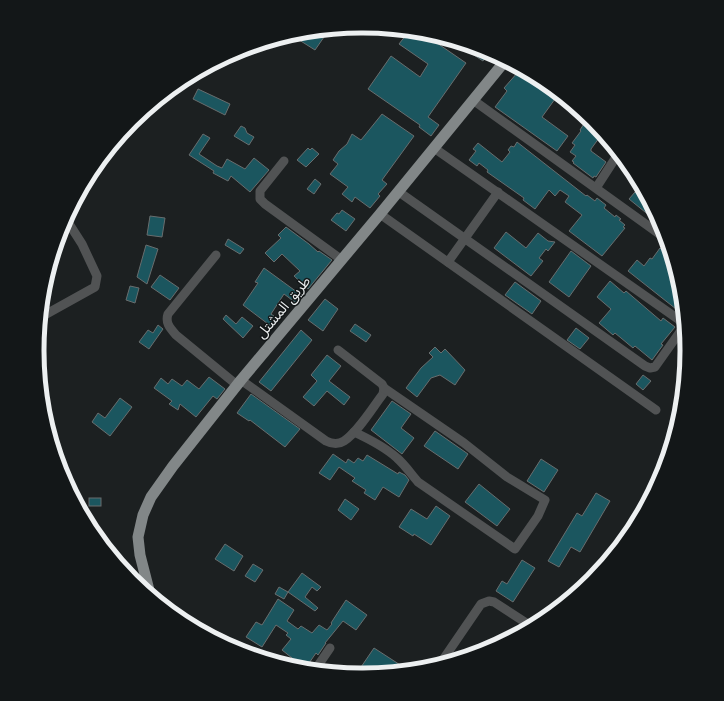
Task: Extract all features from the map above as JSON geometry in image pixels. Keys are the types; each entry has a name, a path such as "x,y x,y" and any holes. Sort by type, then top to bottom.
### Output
{"main road":[{"name":"طريق المشتل","path":"147,584 140,555 138,537 143,515 151,497 239,383 501,66"}],"street":[{"path":"473,100 656,232"},
{"path":"434,148 678,319"},
{"path":"596,188 615,159"},
{"path":"284,161 260,191 260,199 342,260"},
{"path":"398,192 645,366 650,368 655,367 679,333"},
{"path":"448,262 498,192"},
{"path":"380,214 656,410"},
{"path":"46,315 95,287 97,276 82,244 70,226"},
{"path":"216,255 168,314 168,325 176,335 239,383 326,442 332,444 338,444 344,441 354,432 383,394 384,388"},
{"path":"338,350 382,384 384,388 464,442 507,477 545,500 538,516 514,549 418,482 399,459 391,453 380,445 354,432"},
{"path":"445,657 481,604 486,601 494,602 526,622"},
{"path":"319,665 330,648"}],"building":[{"path":"323,36 324,37 315,50 298,39"},
{"path":"405,36 435,42 466,63 428,117 439,125 431,136 419,127 420,125 368,89 391,56 420,77 428,64 399,44"},
{"path":"469,52 485,58 483,61"},
{"path":"517,74 555,99 542,117 568,136 557,151 495,107 507,91 504,88"},
{"path":"198,89 230,104 225,115 193,99"},
{"path":"382,114 414,136 382,180 387,184 378,194 380,196 370,208 355,197 352,202 342,194 348,187 330,174 338,164 333,160 339,151 347,144 352,134 361,140"},
{"path":"584,123 599,139 591,151 606,162 596,177 594,176 593,178 572,161 576,156 570,152 575,145 572,143 581,131 580,130"},
{"path":"241,126 245,128 247,133 254,137 249,145 234,136"},
{"path":"203,134 210,138 199,154 217,166 222,168 227,159 245,169 254,158 269,170 250,192 231,176 228,181 213,173 214,171 189,155"},
{"path":"517,142 586,196 587,195 595,201 597,198 606,205 604,208 615,217 616,215 621,219 619,220 625,225 623,227 625,228 602,256 569,231 582,215 565,202 569,196 560,190 555,196 549,190 535,209 523,200 524,198 487,172 488,170 479,163 477,166 469,160 476,151 473,149 478,143 502,162 510,152 508,150 511,146 514,147"},
{"path":"308,148 310,150 312,148 319,154 306,167 297,160"},
{"path":"315,179 321,184 314,194 307,189"},
{"path":"635,192 649,216 629,199"},
{"path":"342,210 355,219 346,231 331,220"},
{"path":"150,216 165,218 162,237 147,235"},
{"path":"286,227 318,252 319,251 332,260 308,289 294,276 300,271 282,254 274,262 265,253 281,238 278,235"},
{"path":"506,232 526,248 538,233 548,241 555,242 548,251 546,249 539,258 543,261 531,276 494,248"},
{"path":"228,239 244,249 240,254 225,245"},
{"path":"146,245 158,249 147,284 137,277"},
{"path":"660,248 663,249 669,268 676,309 628,271 637,260 644,266 650,258 652,259"},
{"path":"571,251 591,266 569,297 549,282"},
{"path":"264,268 301,295 296,303 284,294 271,314 278,319 272,327 243,305 258,283 255,282"},
{"path":"160,275 179,288 170,300 151,287"},
{"path":"610,281 624,293 626,291 661,321 663,318 675,327 661,344 663,345 652,360 635,346 633,348 615,333 613,335 599,323 611,309 597,297"},
{"path":"515,282 541,301 532,314 505,295"},
{"path":"130,286 139,288 135,303 126,300"},
{"path":"325,299 338,309 323,331 308,320"},
{"path":"226,315 236,324 242,317 253,326 243,338 223,319"},
{"path":"355,324 371,335 366,342 350,331"},
{"path":"158,325 163,329 149,349 139,342 148,330 153,333"},
{"path":"576,328 589,338 580,349 567,340"},
{"path":"301,330 312,340 271,391 259,382"},
{"path":"435,347 441,353 445,349 465,370 455,385 440,375 431,378 417,397 406,388 421,368 433,357 429,353"},
{"path":"327,355 341,366 329,381 350,397 344,405 327,391 314,406 303,397 317,381 311,375"},
{"path":"643,375 651,381 643,390 636,384"},
{"path":"209,377 225,389 217,399 213,396 196,417 180,404 178,410 169,404 172,401 154,388 161,378 168,384 172,379 182,386 187,380 199,389"},
{"path":"251,394 300,429 285,447 250,420 249,421 237,413"},
{"path":"120,398 132,407 110,436 92,422 98,413 105,418"},
{"path":"392,401 411,414 401,428 414,438 402,454 371,430"},
{"path":"435,431 468,454 458,469 424,446"},
{"path":"333,454 346,463 348,459 354,463 358,458 363,461 367,455 398,474 399,472 405,475 409,480 399,497 383,487 375,500 364,493 366,490 352,481 355,478 339,467 330,480 319,473"},
{"path":"541,459 558,470 544,492 527,481"},
{"path":"479,484 510,509 497,526 465,502"},
{"path":"596,493 610,501 580,552 571,547 559,567 548,561 577,513 582,516"},
{"path":"89,498 101,498 101,506 89,506"},
{"path":"345,499 359,509 351,520 338,510"},
{"path":"436,506 450,516 431,545 414,534 413,536 399,527 411,509 427,519"},
{"path":"225,544 243,556 234,571 215,559"},
{"path":"522,560 535,568 513,602 496,591 502,581 507,584"},
{"path":"253,564 263,570 255,582 245,576"},
{"path":"302,573 321,587 317,591 312,587 305,597 318,608 315,611 288,592"},
{"path":"279,587 288,592 284,599 275,594"},
{"path":"278,599 294,610 287,621 298,629 301,626 312,633 319,625 327,630 346,600 367,615 356,630 343,621 325,643 318,655 316,653 309,663 296,661 282,650 291,639 286,635 288,633 276,625 262,647 246,637 256,622 262,625"},
{"path":"374,648 401,665 383,667 360,668"}]}
